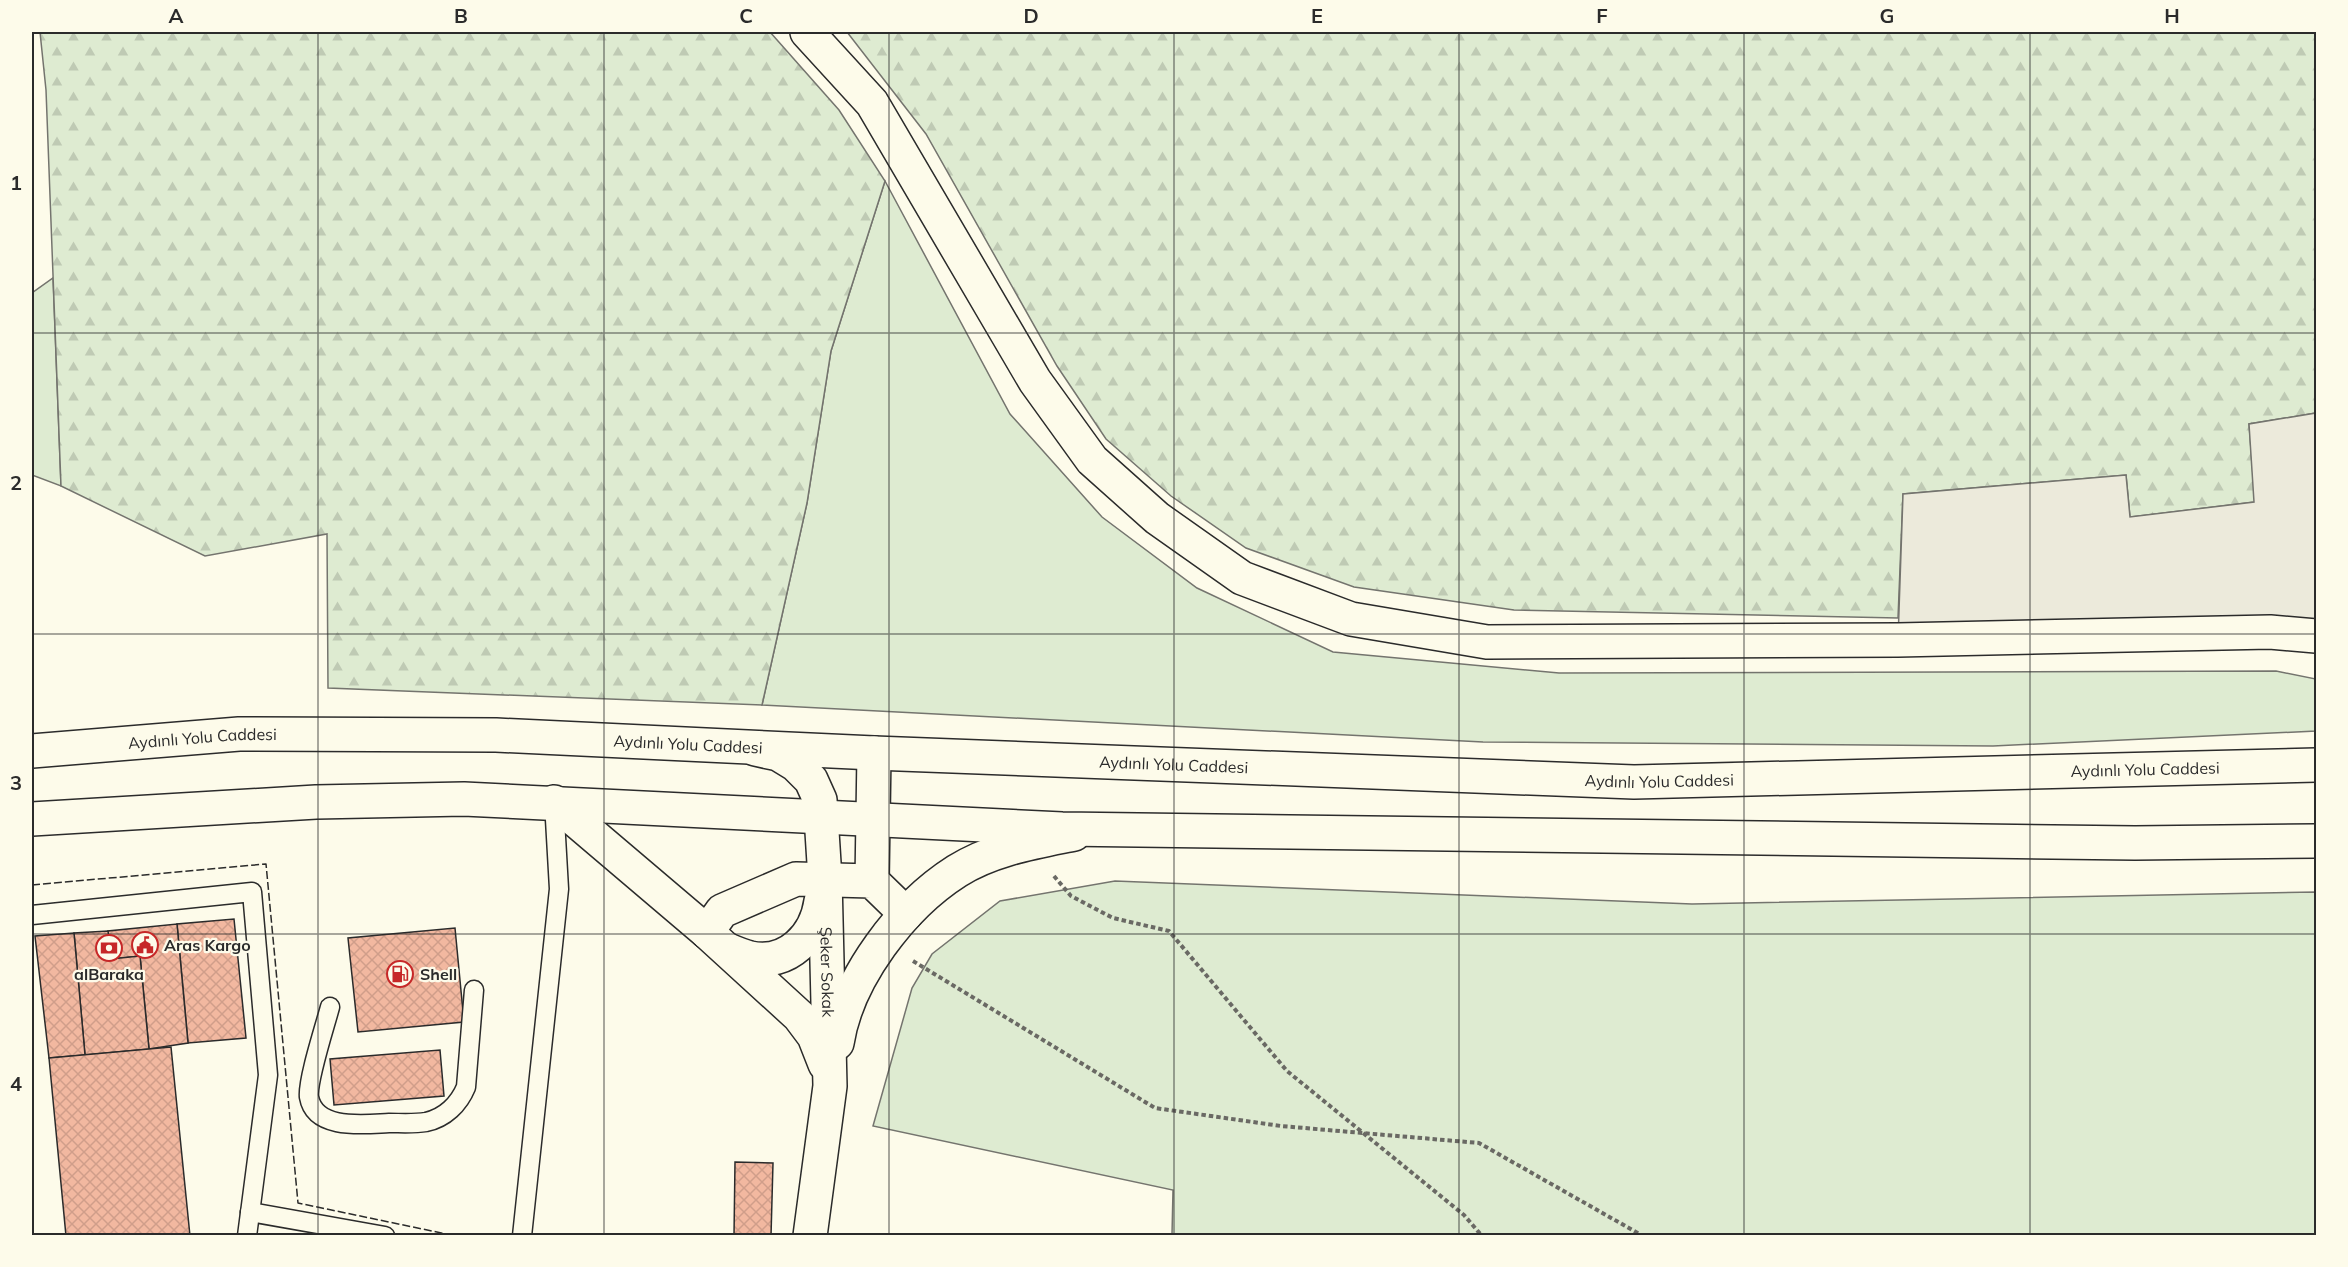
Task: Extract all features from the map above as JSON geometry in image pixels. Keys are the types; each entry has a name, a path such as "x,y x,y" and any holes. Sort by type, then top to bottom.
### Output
{"main road":[{"path":"807,32 872,103 1035,381 1092,460 1157,518 1242,578 1351,619 1487,642 1898,640 2270,632 2316,636"},
{"name":"Aydınlı Yolu Caddesi","path":"32,751 239,734 496,735 874,753 1634,782 2316,765"},
{"name":"Şeker Sokak","path":"750,747 778,754 796,765 811,780 820,800 822,816 830,1086 810,1236"},
{"path":"872,881 874,753"},
{"path":"32,819 316,802 464,798 1095,830 2135,843 2316,841"},
{"path":"554,802 717,941 799,1016 814,1036 822,1053 830,1086"},
{"path":"830,1086 838,1035 849,1003 881,942 917,902 958,871 996,853 1095,830"},
{"path":"717,941 722,911 796,879 872,881 906,915"},
{"path":"717,941 751,958 772,958 792,951 807,938 819,916 825,879"}],"lane":[{"path":"522,1236 559,889 554,802"},
{"path":"32,915 252,892 268,1075 247,1236"},
{"path":"330,1007 310,1083 309,1097 313,1106 332,1121 345,1125 427,1122 447,1112 459,1102 466,1087 474,990"},
{"path":"250,1212 385,1236"}],"path":[{"path":"996,853 1055,876 1071,896 1113,918 1169,931 1287,1071 1464,1215 1482,1236"},
{"path":"881,942 1155,1108 1281,1126 1479,1143 1643,1236"}],"green space":[{"path":"40,32 770,32 839,110 885,181 831,351 807,503 762,705 328,688 327,534 205,556 61,486 46,90"},
{"path":"847,32 2316,32 2316,413 2249,424 2255,502 2130,517 2126,475 1903,494 1898,618 1514,610 1354,587 1246,548 1171,496 1106,439 1057,366 926,134"},
{"path":"885,181 1010,414 1102,517 1197,588 1333,652 1559,673 2276,671 2316,679 2316,731 1993,746 1483,742 762,705 807,503 831,351"},
{"path":"53,278 61,486 32,475 32,293"},
{"path":"1115,881 1692,904 2316,892 2316,1235 1172,1235 1173,1190 873,1126 912,988 932,954 1000,901"}],"shaded area":[{"path":"2316,413 2316,636 1898,640 1903,494 2126,475 2130,517 2254,502 2249,424"}],"building":[{"path":"234,919 246,1038 188,1043 177,924"},
{"path":"177,924 188,1043 149,1049 140,956 111,959 108,931"},
{"path":"455,928 464,1022 358,1032 348,938"},
{"path":"108,931 111,959 140,956 149,1049 85,1055 74,933"},
{"path":"74,933 85,1055 49,1058 35,936"},
{"path":"171,1047 190,1236 66,1236 49,1058"},
{"path":"440,1050 444,1096 334,1105 330,1059"},
{"path":"735,1162 773,1163 771,1236 734,1236"}],"fence":[{"path":"32,885 266,864 298,1203 456,1236"}],"place":[{"name":"Aras Kargo","path":"145,945"},
{"name":"alBaraka","path":"109,948"},
{"name":"Shell","path":"400,974"}]}
